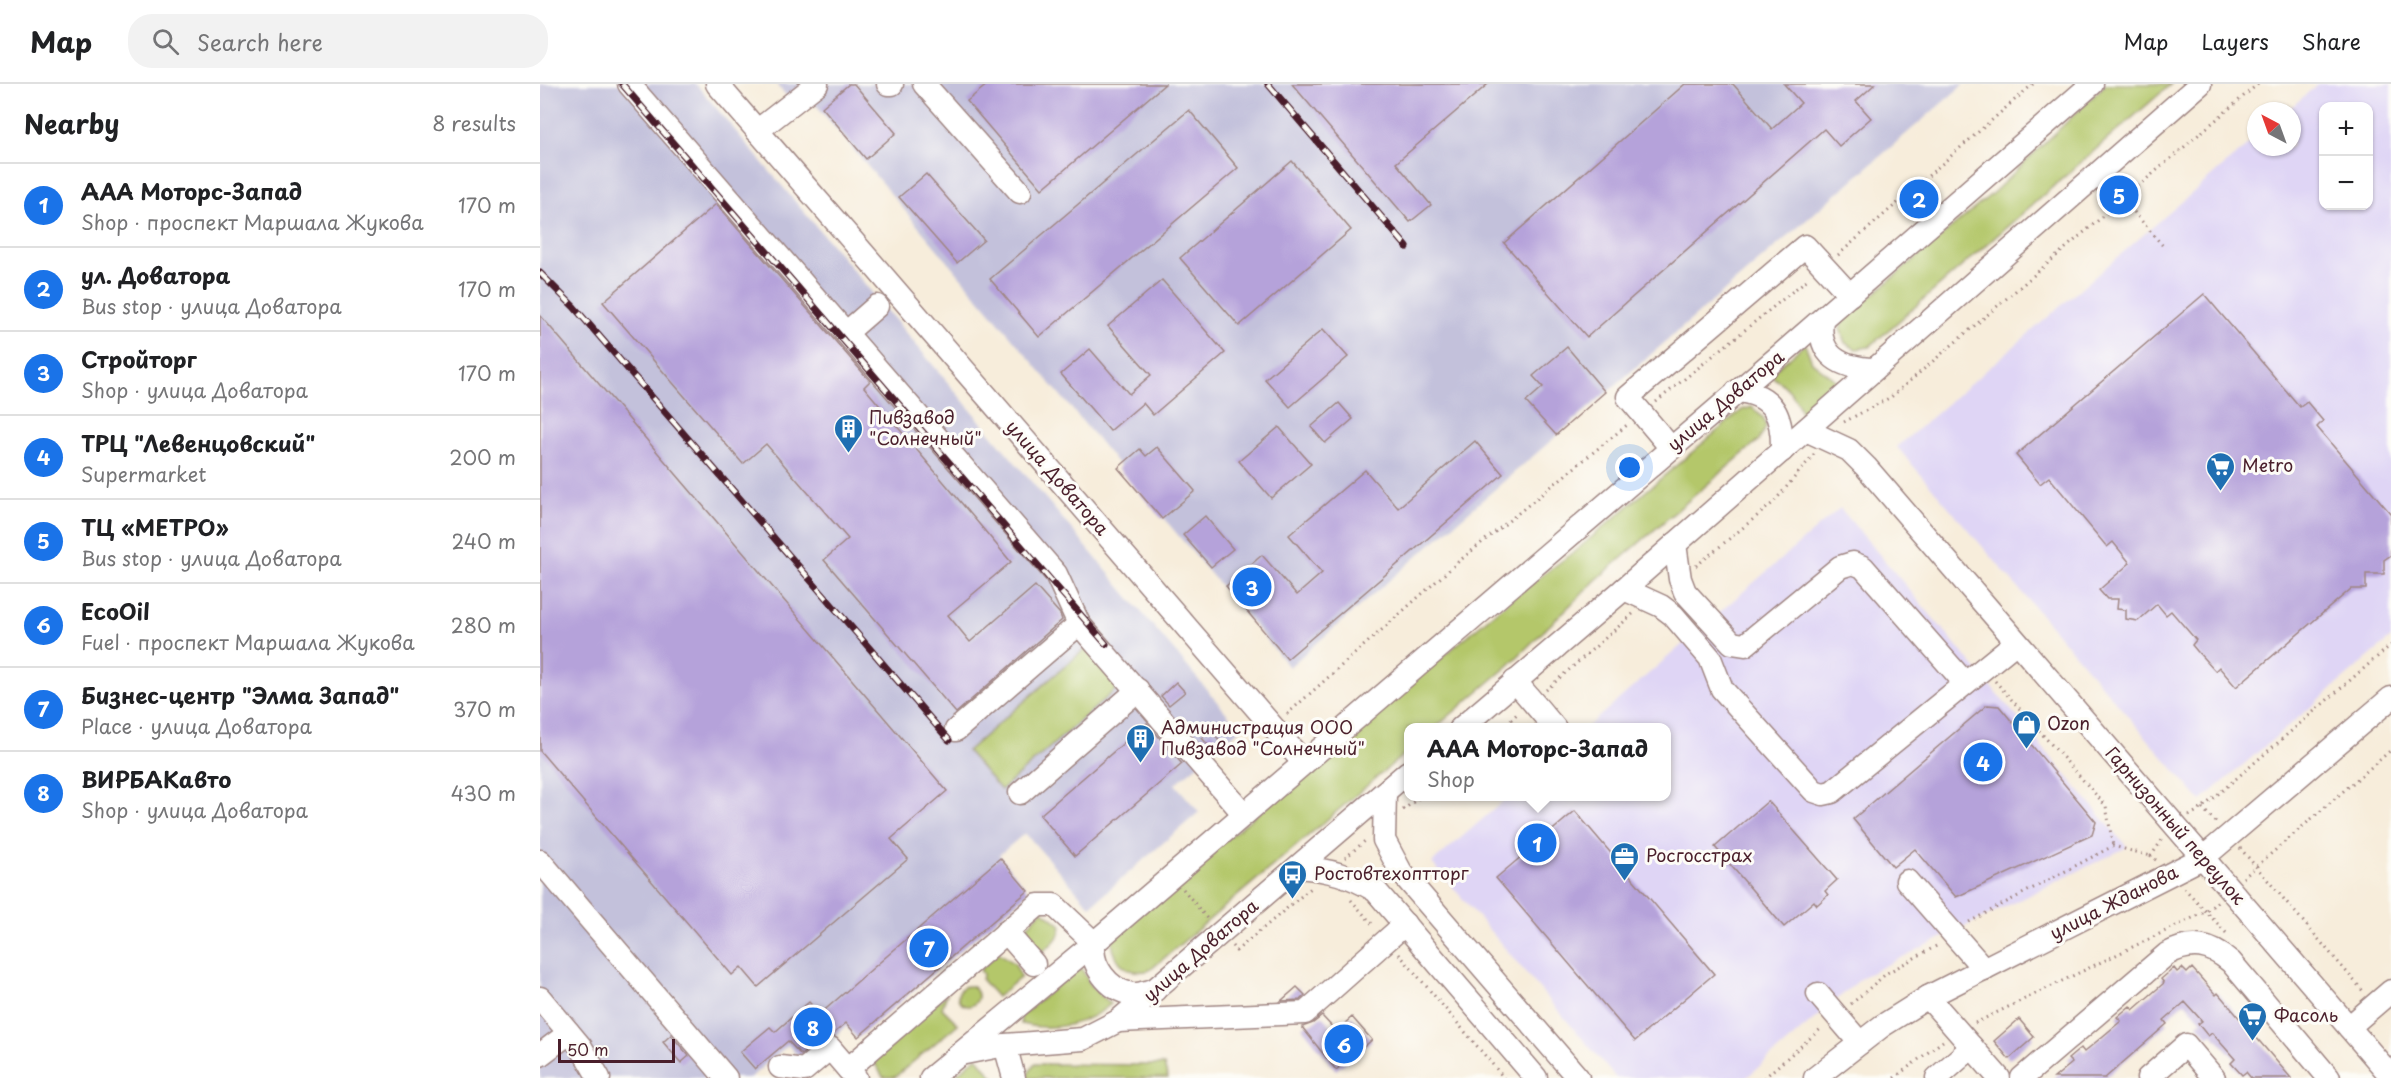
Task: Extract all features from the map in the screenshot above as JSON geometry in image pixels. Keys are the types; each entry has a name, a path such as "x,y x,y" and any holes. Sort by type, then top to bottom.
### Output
{"street":[{"path":"629,84 1056,574 1078,624 1244,814"},
{"name":"улица Доватора","path":"717,84 1304,763"},
{"path":"757,131 817,84"},
{"path":"924,84 1020,192"},
{"name":"улица Доватора","path":"931,1078 1094,943 1822,320 2092,84"},
{"path":"1467,723 1782,451 1816,434 1874,369 2200,84"},
{"path":"1671,448 1628,397 1806,246 1850,296"},
{"path":"846,333 877,306"},
{"path":"1822,320 1820,336 1823,346 1838,362 1860,369 1874,369"},
{"path":"1737,391 1753,392 1769,403 1783,430 1782,451"},
{"name":"Гарнизонный переулок","path":"1816,434 1849,450 1866,467 2015,643 2173,825 2204,857 2391,1076"},
{"path":"1675,544 1680,579 1685,592 1732,643 1745,645 1840,567 1853,563 1863,567 1965,683"},
{"path":"1624,589 1673,615 1710,658 1722,689 1815,791 1823,794 1832,792 2015,643"},
{"path":"956,730 1078,624"},
{"path":"1515,681 1551,723"},
{"path":"1020,794 1137,690"},
{"name":"улица Жданова","path":"1815,1078 1860,1043 1928,997 2204,857 2391,698"},
{"name":"улица Доватора","path":"959,1055 1005,1045 1083,1039 1118,1021 1404,775"},
{"path":"1385,792 1384,840 1401,872 1578,1078"},
{"path":"540,861 726,1078"},
{"path":"1299,867 1332,870 1353,877 1376,891 1536,1078"},
{"path":"1907,881 1984,969"},
{"path":"780,1067 804,1070 830,1048 852,1074 1038,905 1054,905 1094,943 1092,953 1095,964 1113,985 1133,994 1155,990"},
{"path":"1118,1021 1305,1013 1406,924"},
{"path":"1006,932 1034,964"},
{"path":"2024,1078 2167,954 2182,945 2203,945 2220,952 2330,1078"},
{"path":"1818,994 1860,1043"},
{"path":"1928,997 1999,1078"},
{"path":"2349,1027 2383,998"},
{"path":"540,999 575,1040 599,1078"},
{"path":"1937,1078 1965,1039"},
{"path":"540,1055 575,1040"},
{"path":"575,1040 588,1078"},
{"path":"1005,1045 1014,1078"},
{"path":"2148,1078 2186,1045 2214,1078"}],"path":[{"path":"1680,579 1773,503 1816,434 1843,423 1890,397 2258,84"},
{"path":"2134,212 2163,246"},
{"path":"1508,723 1649,601"},
{"path":"2151,856 2173,825 2202,808 2391,645"},
{"path":"1984,668 2106,806 2113,846"},
{"path":"1894,1078 1926,1051 1965,1039 2207,911 2391,750"},
{"path":"2202,808 2229,835 2255,867 2383,998"},
{"path":"1764,1078 1887,973 1954,935 1970,921 2113,846 2151,856 2230,937"},
{"path":"1172,876 1221,934"},
{"path":"1350,899 1504,1078"}],"shaded area":[{"path":"540,84 696,84 1240,729 1175,784 1199,812 1090,906 1025,833 999,855 1029,892 857,1039 846,1026 803,1063 788,1045 750,1078 540,1078"},
{"path":"776,84 1964,84 1289,667 806,93 794,104"},
{"path":"2318,84 2391,84 2391,638 2201,801 1897,447 2247,146 2247,156 2301,156 2301,102 2297,102"},
{"path":"1840,508 2127,847 1864,976 1746,1078 1616,1078 1432,863 1503,801 1671,801 1671,723 1592,723"}],"green space":[{"path":"2106,84 2171,84 1869,347 1856,349 1845,343 1840,328 1843,320 1995,191"},
{"path":"1805,344 1812,362 1839,383 1802,415 1790,392 1769,375"},
{"path":"1752,407 1764,419 1766,427 1759,440 1596,580 1508,666 1441,723 1404,723 1404,754 1150,970 1136,971 1124,967 1116,957 1112,943 1115,934 1518,593 1574,552 1742,410"},
{"path":"1086,648 1120,686 1001,790 967,751"},
{"path":"1042,910 1061,925 1057,938 1042,952 1028,938 1025,929"},
{"path":"998,952 1015,964 1021,977 997,997 982,980 983,974 980,970"},
{"path":"1080,966 1092,987 1111,1004 1091,1017 1069,1025 1045,1027 1021,1024 1021,1016"},
{"path":"968,986 975,989 978,996 975,1003 968,1006 961,1003 958,996 961,989"},
{"path":"947,994 942,1008 958,1024 895,1077 883,1077 875,1064 874,1055"},
{"path":"977,1057 994,1078 952,1078"},
{"path":"1034,1064 1164,1065 1168,1078 1026,1078"}],"building":[{"path":"849,84 854,84 896,133 866,159 822,107"},
{"path":"988,84 1165,84 1042,189 967,101"},
{"path":"1292,84 1488,84 1396,163 1431,205 1410,222"},
{"path":"1685,84 1733,84 1772,129 1801,103 1784,84 1875,84 1856,101 1871,118 1839,146 1824,129 1587,337 1504,243"},
{"path":"1189,110 1238,168 1039,337 990,279"},
{"path":"1292,161 1351,230 1239,326 1180,258"},
{"path":"926,174 984,240 957,263 899,197"},
{"name":"Пивзавод \"Солнечный\"","path":"716,204 870,381 864,387 1011,562 948,615 970,642 1035,586 1060,614 1062,620 956,713 824,560 848,539 766,444 743,464 603,302"},
{"path":"1162,280 1225,353 1153,415 1143,403 1110,431 1061,374 1090,349 1129,394 1151,375 1108,326"},
{"name":"Metro","path":"2204,294 2300,407 2307,402 2323,421 2317,427 2391,514 2391,555 2384,560 2384,574 2366,574 2366,589 2351,589 2236,687 2219,667 2215,671 2197,651 2192,645 2196,640 2171,611 2166,615 2157,604 2138,621 2126,619 2126,610 2117,609 2118,599 2107,599 2099,590 2130,563 2113,542 2107,547 2049,477 2040,484 2016,455"},
{"path":"540,315 947,791 891,839 908,859 758,987 741,967 732,975 540,751"},
{"path":"1323,329 1348,357 1290,407 1265,379"},
{"path":"1567,347 1605,392 1556,435 1526,402 1543,387 1533,376"},
{"path":"1339,403 1353,419 1325,443 1311,427"},
{"path":"1279,427 1311,464 1271,498 1239,461"},
{"path":"1475,441 1503,474 1287,659 1226,586 1262,555 1297,595 1322,573 1289,535 1365,470 1398,508"},
{"path":"1157,447 1195,491 1162,519 1118,468 1140,449 1146,456"},
{"path":"1205,516 1233,549 1211,567 1183,535"},
{"path":"1176,682 1185,692 1169,705 1161,696"},
{"path":"1987,705 1999,706 2096,822 2092,835 1956,897 1915,849 1893,867 1853,819"},
{"path":"1147,723 1182,764 1075,856 1040,815"},
{"path":"1211,731 1221,743 1212,750 1202,738"},
{"path":"1768,801 1837,880 1825,891 1828,895 1817,905 1814,901 1784,927 1715,847"},
{"path":"1575,811 1714,974 1635,1041 1496,878"},
{"path":"1000,858 1028,891 858,1037 846,1023 832,1035 821,1038 801,1055 788,1041 755,1069 740,1052 770,1027 775,1032 809,1002 820,1014"},
{"path":"2174,968 2177,972 2182,968 2187,973 2192,968 2216,995 2218,993 2291,1078 2251,1078 2246,1072 2242,1075 2231,1063 2235,1059 2212,1033 2208,1036 2198,1024 2202,1021 2185,1002 2164,1020 2167,1024 2105,1078 2054,1078 2072,1063 2068,1059 2081,1048 2084,1052 2121,1021 2117,1017 2130,1006 2133,1010 2164,983 2161,979"},
{"path":"1297,987 1305,995 1300,1000 1281,1001"},
{"path":"1322,1016 1336,1031 1352,1017 1372,1040 1336,1070 1302,1027"},
{"path":"2019,1019 2034,1037 2009,1059 1994,1041"},
{"path":"671,1035 689,1056 681,1063 663,1042"}],"railway":[{"path":"622,84 1106,644"},
{"path":"1268,84 1407,247"},
{"path":"540,273 574,307 949,740"}],"place":[{"name":"ТЦ «МЕТРО»","path":"2119,195"},
{"name":"ул. Доватора","path":"1919,199"},
{"name":"Пивзавод \"Солнечный\"","path":"848,454"},
{"name":"Metro","path":"2221,492"},
{"name":"Стройторг","path":"1252,587"},
{"name":"Ozon","path":"2026,750"},
{"name":"ТРЦ \"Левенцовский\"","path":"1983,762"},
{"name":"Администрация ООО Пивзавод \"Солнечный\"","path":"1140,764"},
{"name":"ААА Моторс-Запад","path":"1537,843"},
{"name":"Росгосстрах","path":"1625,882"},
{"name":"Ростовтехоптторг","path":"1293,900"},
{"name":"Бизнес-центр \"Элма Запад\"","path":"929,948"},
{"name":"ВИРБАКавто","path":"813,1027"},
{"name":"Фасоль","path":"2253,1042"},
{"name":"EcoOil","path":"1344,1044"}]}
